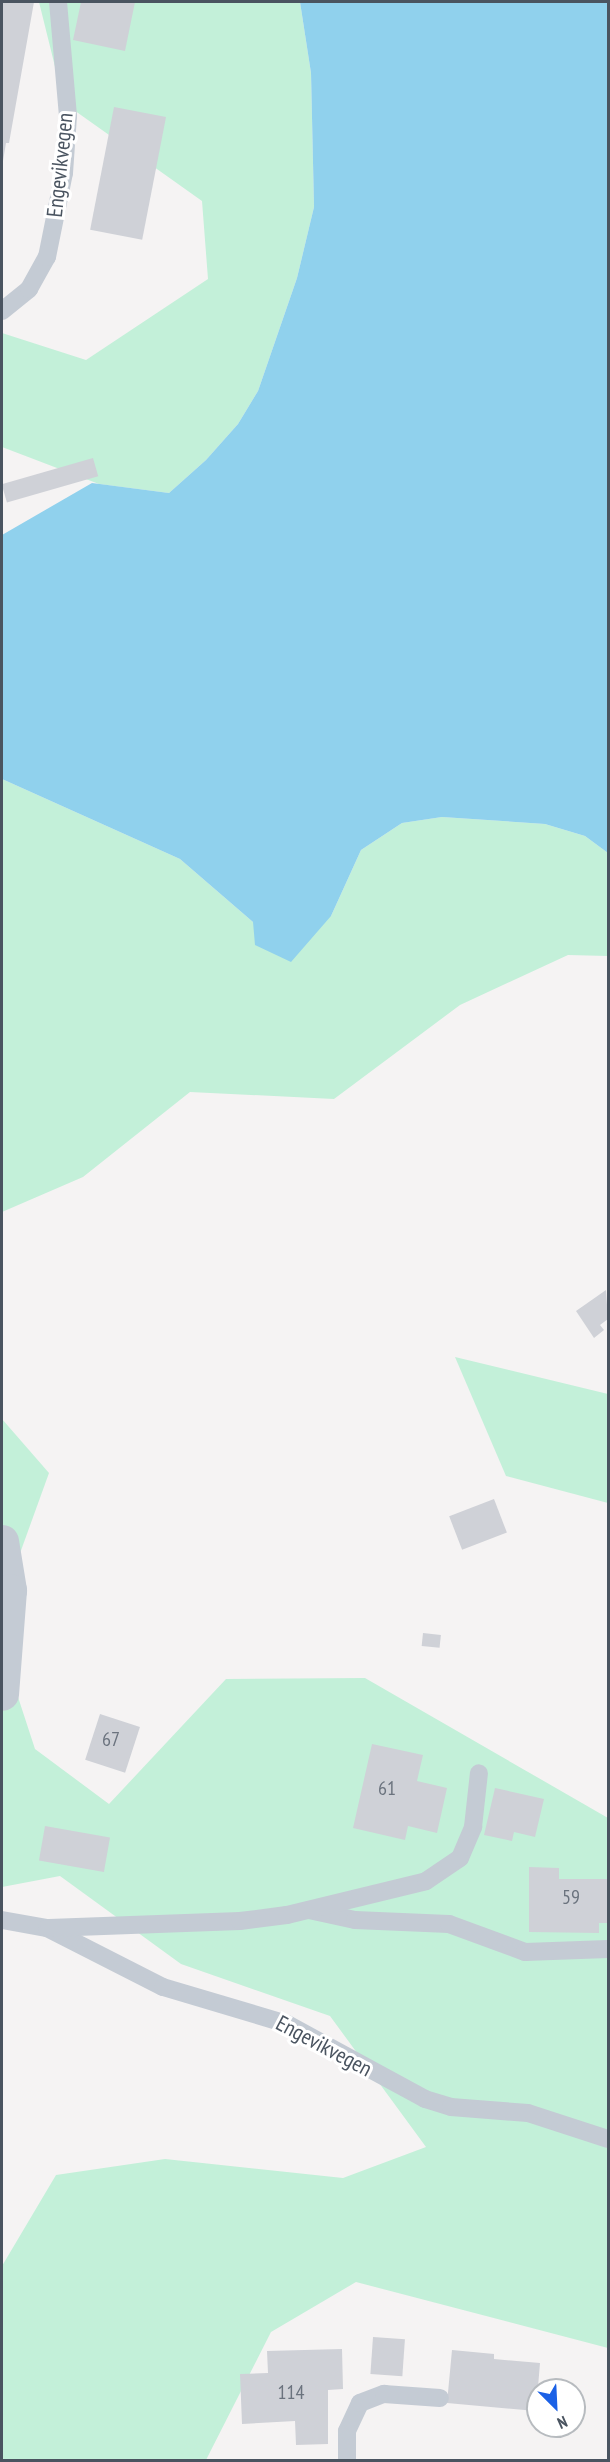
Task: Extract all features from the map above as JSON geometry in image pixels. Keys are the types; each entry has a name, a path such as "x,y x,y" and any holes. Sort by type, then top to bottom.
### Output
{"street":[{"path":"2,1541 10,1590 2,1694"}],"lane":[{"name":"Engevikvegen","path":"2,311 29,289 47,257 63,173 68,116 58,2"},
{"name":"Engevikvegen","path":"2,1920 47,1928 240,1921 307,1910 426,1881 450,1868 460,1858 473,1827 478,1773"},
{"name":"Engevikvegen","path":"307,1910 355,1920 449,1923 525,1952 609,1949"},
{"name":"Engevikvegen","path":"47,1928 164,1988 262,2014 305,2032 425,2099 451,2107 528,2114 609,2139"},
{"path":"347,2460 347,2431 352,2413 360,2403 384,2394 440,2398"}],"green space":[{"path":"39,2 300,2 311,73 314,207 297,278 258,391 238,424 206,460 169,493 99,484 2,447 2,333 86,360 208,279 202,201 64,103"},
{"path":"2,779 180,859 253,922 331,916 361,850 402,823 442,817 545,824 585,836 608,853 608,956 568,955 460,1005 334,1099 190,1092 83,1177 2,1212"},
{"path":"455,1357 608,1394 608,1503 506,1476"},
{"path":"2,1419 49,1473 2,1603"},
{"path":"2,1648 35,1749 109,1804 226,1679 365,1678 608,1818 608,2348 356,2282 271,2332 206,2460 2,2460 2,2266 56,2175 165,2159 343,2178 426,2147 330,2016 181,1964 60,1876 2,1887"}],"water":[{"path":"300,2 608,2 608,853 585,836 545,824 442,817 402,823 361,850 331,916 291,962 255,945 253,922 180,859 2,779 2,535 92,483 169,493 206,460 238,424 258,391 297,278 314,207 311,73"}],"building":[{"path":"2,2 34,2 9,143 6,143 3,161"},
{"path":"81,2 135,2 125,51 73,40"},
{"path":"114,107 166,117 142,240 90,230"},
{"path":"93,458 98,476 7,502 2,484"},
{"path":"606,1290 608,1319 600,1325 604,1330 594,1338 576,1311"},
{"path":"494,1499 507,1533 462,1550 449,1516"},
{"path":"423,1633 441,1635 440,1648 422,1646"},
{"path":"100,1714 140,1727 125,1773 85,1760"},
{"path":"372,1744 423,1755 417,1781 447,1788 437,1833 408,1826 405,1840 353,1828"},
{"path":"495,1788 544,1799 535,1837 514,1832 512,1841 484,1835"},
{"path":"45,1826 110,1837 104,1872 39,1860"},
{"path":"529,1867 559,1868 559,1879 608,1879 608,1923 599,1923 599,1933 529,1932"},
{"path":"373,2337 405,2339 402,2376 370,2374"},
{"path":"342,2349 343,2389 328,2390 328,2444 296,2445 295,2421 242,2424 240,2374 268,2373 267,2351"},
{"path":"452,2350 494,2354 494,2359 540,2363 539,2378 526,2378 526,2410 447,2403"}]}
